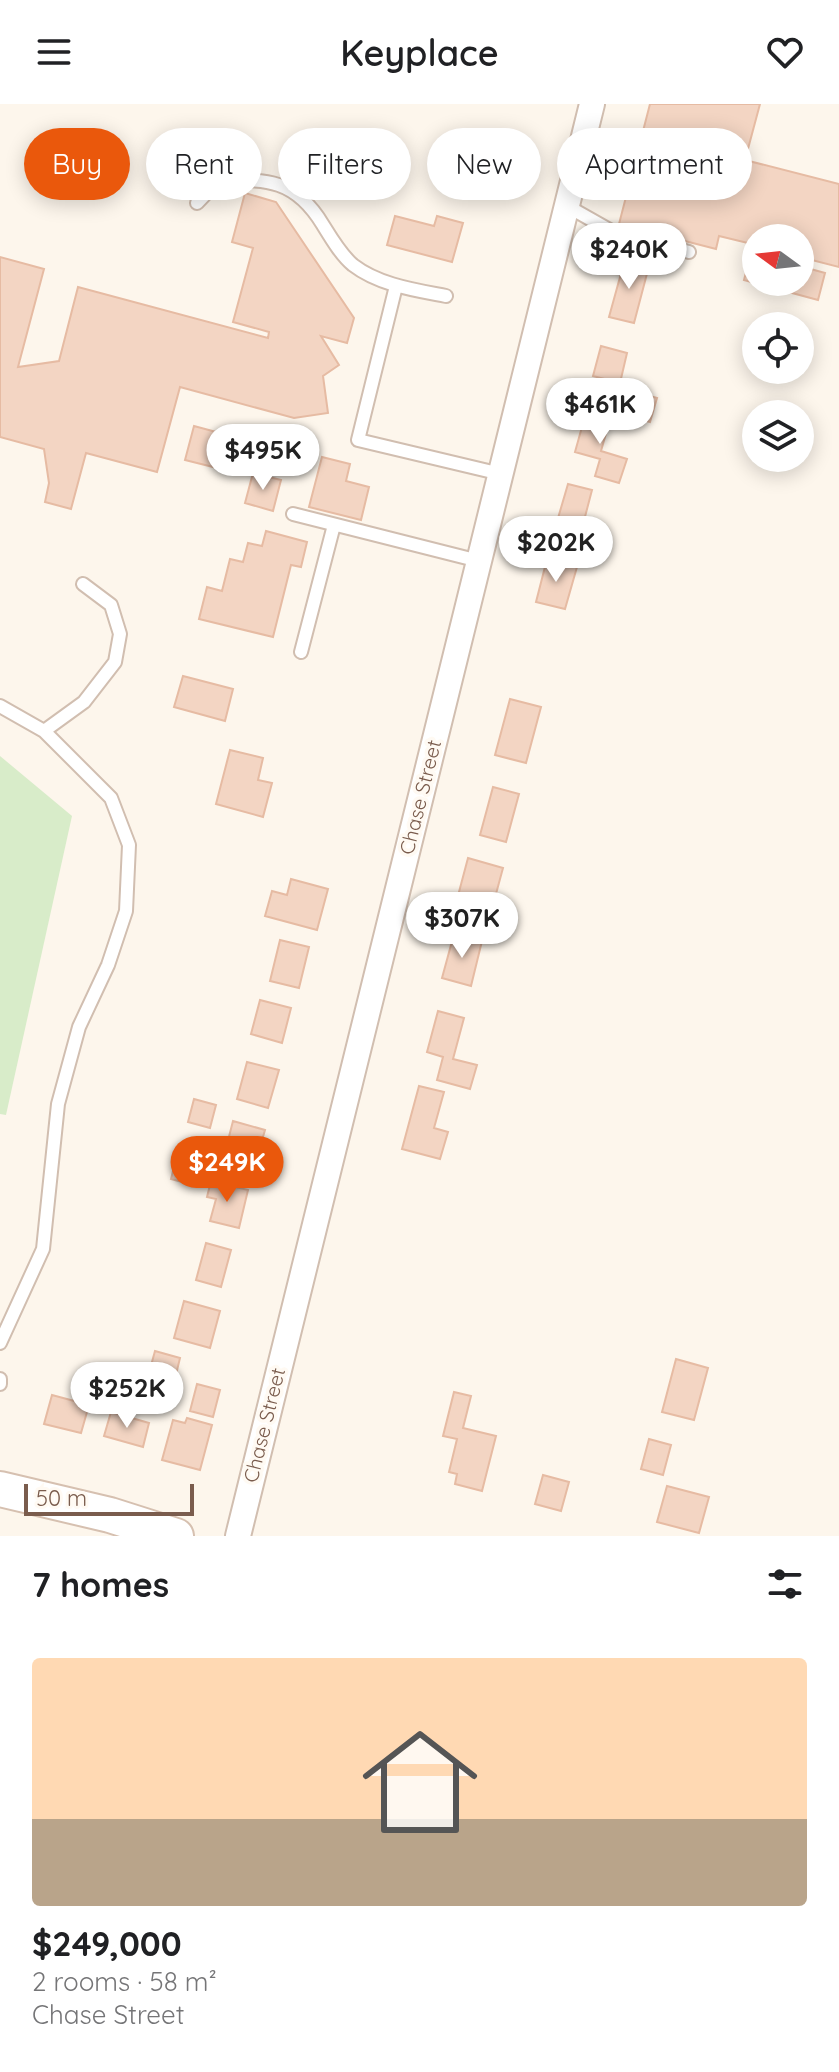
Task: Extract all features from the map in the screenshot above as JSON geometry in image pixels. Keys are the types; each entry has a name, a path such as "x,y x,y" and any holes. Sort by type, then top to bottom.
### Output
{"street":[{"name":"Chase Street","path":"238,1536 592,104"},
{"path":"0,1489 110,1515 176,1536"}],"lane":[{"path":"197,203 218,181 259,179 285,187 310,203 353,264 396,286 446,296"},
{"path":"567,206 613,232 689,252"},
{"path":"396,286 358,440 501,474"},
{"path":"293,514 479,561"},
{"path":"301,652 334,525"},
{"path":"44,731 84,702 115,662 120,634 111,605 83,584"},
{"path":"0,706 44,731 111,798 129,845 126,911 108,965 79,1027 58,1104 43,1249 0,1343"}],"green space":[{"path":"0,756 72,816 6,1115 0,1114"}],"building":[{"path":"650,104 760,104 752,134 752,128 644,128"},
{"path":"752,162 839,184 839,267 814,261 814,224 742,224 742,242 719,236 716,249 619,224 625,200 752,200"},
{"path":"262,198 276,202 354,318 347,343 321,336 339,365 323,376 328,413 294,418 180,387 157,472 86,453 71,509 45,502 49,483 44,449 0,437 0,257 44,269 18,367 59,361 78,287 268,338 269,332 233,322 253,248 232,242 243,200"},
{"path":"395,216 434,226 437,216 463,223 452,262 387,245"},
{"path":"625,259 649,266 634,323 609,317"},
{"path":"814,270 825,273 818,300 803,296 814,296"},
{"path":"601,346 627,353 620,383 593,376"},
{"path":"624,389 657,398 650,422 618,413"},
{"path":"587,409 611,416 601,451 627,459 619,483 595,476 600,459 575,452"},
{"path":"194,426 242,439 233,472 185,460"},
{"path":"322,457 350,464 346,481 369,487 361,520 309,507"},
{"path":"253,473 281,480 273,511 245,503"},
{"path":"568,484 592,490 581,532 556,525"},
{"path":"266,531 307,542 301,567 291,565 273,637 199,619 207,587 222,591 230,559 243,562 248,543 262,546"},
{"path":"547,559 577,567 565,609 536,602"},
{"path":"183,676 233,689 225,721 174,707"},
{"path":"510,699 541,707 526,763 495,755"},
{"path":"230,750 263,758 258,780 272,783 263,817 216,804"},
{"path":"493,787 519,794 506,842 480,835"},
{"path":"468,858 503,868 490,916 455,907"},
{"path":"291,879 328,889 317,930 265,916 272,891 287,895"},
{"path":"454,934 482,941 471,986 442,978"},
{"path":"280,940 309,947 299,988 270,981"},
{"path":"260,1000 291,1008 282,1043 251,1034"},
{"path":"438,1011 464,1018 453,1059 477,1065 470,1089 437,1080 443,1057 427,1052"},
{"path":"247,1062 279,1070 268,1108 237,1099"},
{"path":"419,1086 444,1092 434,1128 448,1132 440,1159 402,1149"},
{"path":"194,1099 216,1105 210,1128 188,1122"},
{"path":"233,1121 265,1130 254,1168 223,1160"},
{"path":"176,1159 202,1166 197,1186 171,1179"},
{"path":"211,1181 248,1190 239,1228 210,1221 216,1199 207,1197"},
{"path":"206,1243 231,1250 221,1287 196,1280"},
{"path":"184,1301 220,1311 210,1348 174,1338"},
{"path":"155,1351 180,1358 173,1387 147,1380"},
{"path":"676,1359 708,1368 694,1420 662,1412"},
{"path":"197,1384 220,1390 213,1417 190,1411"},
{"path":"454,1392 471,1396 463,1428 496,1436 482,1491 455,1484 457,1474 449,1472 457,1439 443,1436"},
{"path":"52,1395 89,1405 81,1433 44,1424"},
{"path":"111,1412 149,1423 143,1447 104,1436"},
{"path":"187,1418 212,1425 200,1470 162,1460 173,1420 185,1423"},
{"path":"649,1439 671,1445 663,1475 641,1469"},
{"path":"543,1475 569,1482 561,1511 535,1504"},
{"path":"667,1486 709,1497 699,1533 657,1522"}]}
